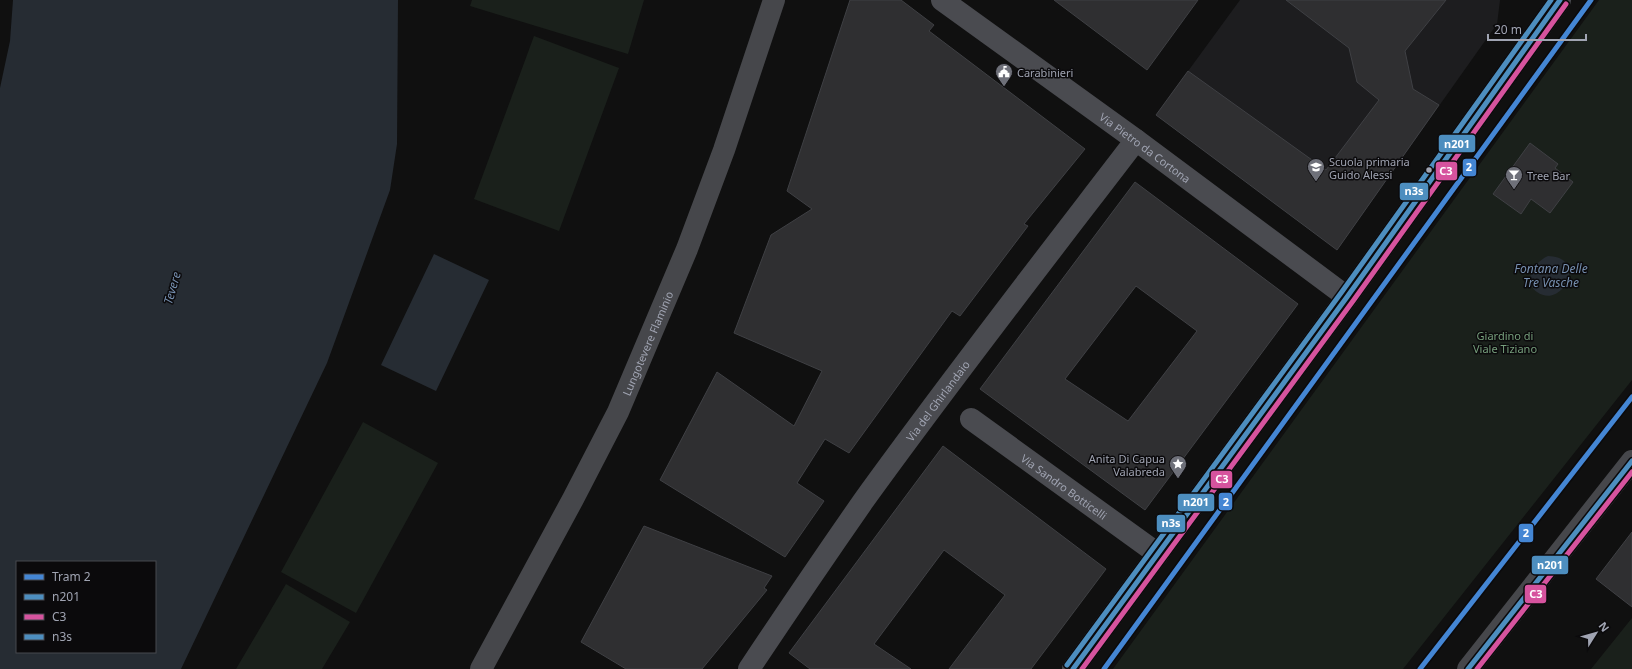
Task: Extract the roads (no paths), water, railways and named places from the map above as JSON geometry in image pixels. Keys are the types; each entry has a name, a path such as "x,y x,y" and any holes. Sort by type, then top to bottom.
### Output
{"main road":[{"name":"Lungotevere Flaminio","path":"481,669 573,499 618,412 687,249 724,150 774,0"},
{"path":"1468,669 1632,460"}],"street":[{"name":"Via Pietro da Cortona","path":"942,0 1136,140 1347,297"},
{"path":"1073,669 1347,297 1560,0"},
{"name":"Via del Ghirlandaio","path":"749,669 864,500 941,395 1136,140"},
{"name":"Via Sandro Botticelli","path":"971,419 1158,554"}],"water":[{"name":"Tevere","path":"13,0 398,0 397,144 390,190 327,363 181,669 0,669 0,88 10,41"},
{"path":"434,254 489,280 436,391 381,365"},
{"name":"Fontana Delle Tre Vasche","path":"1548,256 1560,259 1567,265 1569,273 1567,281 1562,289 1555,294 1546,296 1537,292 1532,287 1530,277 1535,266 1543,258"}],"tram line":[{"name":"2","path":"1104,669 1591,0"},
{"name":"2","path":"1420,669 1632,397"}],"place":[{"name":"Carabinieri","path":"1004,87"},
{"name":"Scuola primaria Guido Alessi","path":"1316,182"},
{"name":"Tree Bar","path":"1514,190"},
{"name":"Anita Di Capua Valabreda","path":"1178,479"}],"park label":[{"name":"Giardino di Viale Tiziano","path":"1505,341"}]}
